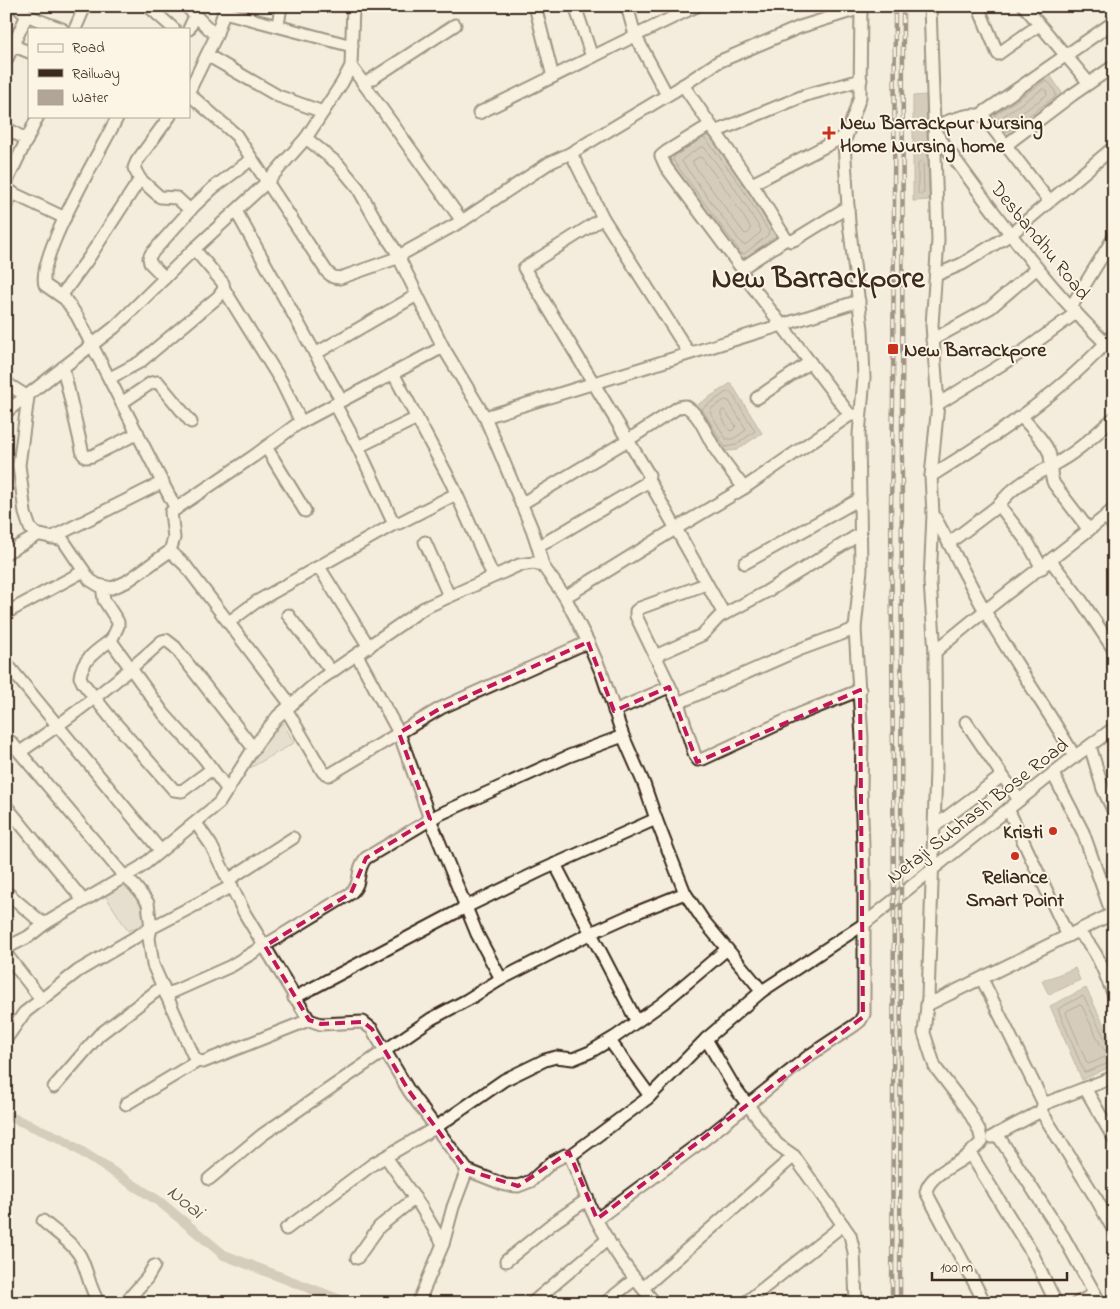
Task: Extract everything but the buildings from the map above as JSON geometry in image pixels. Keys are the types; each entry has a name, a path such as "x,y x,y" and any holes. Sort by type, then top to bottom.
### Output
{"street":[{"path":"75,28 85,6"},
{"path":"148,6 173,28"},
{"path":"186,6 216,36"},
{"path":"278,25 281,6"},
{"path":"6,412 28,397 115,327 194,249 267,182 306,138 351,66 353,6"},
{"path":"535,6 553,77"},
{"path":"575,6 592,57"},
{"path":"627,6 635,35 667,95"},
{"path":"479,113 635,35 698,6"},
{"path":"930,6 938,240 932,340 938,404 932,476 933,514 930,582 935,652 936,770 934,867 924,1033 935,1067 968,1110 979,1130 982,1142"},
{"path":"978,6 998,54 1039,25"},
{"path":"190,95 236,135 319,261 333,277 340,278 400,257 462,221 549,163 571,153 718,62 800,27 861,7 860,97 844,143 848,207 859,301 864,378 855,415 860,499 861,569 855,629 862,738 864,1014 860,1021 810,1055 748,1105 597,1219"},
{"path":"1025,7 1088,83"},
{"path":"190,88 216,36 225,9 352,46"},
{"path":"6,61 14,46 17,10 60,28"},
{"path":"189,28 195,16"},
{"path":"935,129 954,120 976,114 980,115 1114,22"},
{"path":"364,84 456,25"},
{"path":"14,46 28,52"},
{"path":"207,55 278,96 323,112"},
{"path":"351,66 462,221"},
{"path":"1006,146 1088,83 1114,66"},
{"path":"855,415 810,362 743,274 742,269 666,167 661,156 713,128 806,95 860,80"},
{"path":"683,85 752,184 786,239 791,241 848,207"},
{"path":"980,115 1049,201"},
{"path":"6,205 8,188 37,118"},
{"path":"117,118 49,253 43,280 45,285 70,304 91,346 123,402 176,509"},
{"path":"169,118 134,165 135,173 160,197 177,198 190,210"},
{"path":"6,128 27,140"},
{"name":"Desbandhu Road","path":"935,129 976,189 1037,268 1110,347"},
{"path":"752,184 845,136"},
{"path":"306,138 338,164 358,188 378,224 400,257 443,346 485,417 538,547 543,566 566,597 588,642 602,674 622,736 644,784 685,893 704,920 762,991"},
{"path":"936,275 962,264 1011,234 1112,151"},
{"path":"571,153 604,218 689,353"},
{"path":"165,278 150,263 149,258 190,210 213,188 252,159"},
{"path":"61,296 88,259 140,179"},
{"path":"8,188 65,218"},
{"path":"236,211 315,354 393,522 396,523"},
{"path":"604,218 524,268 649,475 648,479 724,614"},
{"path":"938,404 1025,350 1074,310 1114,237"},
{"path":"742,269 786,239"},
{"path":"194,249 223,283 224,289 281,381 301,422"},
{"path":"932,340 990,308 1037,268"},
{"path":"110,378 140,362 159,348 218,297 224,289"},
{"path":"315,354 417,295"},
{"path":"485,417 859,301"},
{"path":"932,476 1022,417 1110,347 1114,334"},
{"path":"28,397 19,465 25,513 30,528 38,535 63,540 90,580 102,586 112,588 126,582 170,551 174,538 171,512 301,422 443,346"},
{"path":"757,398 810,362"},
{"path":"63,367 83,454 86,457 138,433"},
{"path":"393,373 456,494 493,576"},
{"path":"123,402 151,383 158,382 191,422"},
{"path":"6,383 28,397"},
{"path":"521,504 679,407 685,406 690,408 715,448 744,488"},
{"path":"566,597 744,488 855,415"},
{"path":"1022,417 1048,449 1050,475 1054,484 1089,530"},
{"path":"358,447 417,418"},
{"path":"949,543 999,505 1022,483 1075,450 1114,418"},
{"path":"266,447 305,511"},
{"path":"538,547 646,483 648,479"},
{"path":"51,538 163,482"},
{"path":"228,622 256,602 319,566 396,523 456,494"},
{"path":"745,563 860,499"},
{"path":"999,505 1046,564 1081,600 1114,650"},
{"path":"935,652 984,610 1046,564 1110,512 1114,526"},
{"path":"933,514 984,610 1051,715 1075,757"},
{"path":"655,656 702,635 724,614 766,592 860,534"},
{"path":"6,553 38,535"},
{"path":"425,542 449,596"},
{"path":"170,551 185,565 289,707 323,772 330,775 441,708 588,642"},
{"path":"6,948 28,936 46,922 141,867 160,850 196,824 219,803 278,716 321,679 424,608 519,565 534,563 543,566"},
{"path":"319,566 369,647"},
{"path":"6,613 84,571"},
{"path":"706,584 640,608 636,612 636,616 678,703 695,756 698,760 703,760 802,713 860,690"},
{"path":"102,586 104,600 118,622 118,626 111,640 82,666 80,677 95,699 174,790 182,791 212,769"},
{"path":"288,615 332,672"},
{"path":"678,703 801,649 855,629"},
{"path":"111,640 164,714 228,790"},
{"path":"20,752 95,699 131,670 162,641 166,640 169,641 254,749"},
{"path":"357,655 400,734 430,819 466,908 477,934 501,979"},
{"path":"6,663 160,850"},
{"path":"614,711 669,687"},
{"path":"966,722 1019,800"},
{"name":"Netaji Subhash Bose Road","path":"467,1170 505,1185 518,1186 531,1181 552,1162 564,1155 570,1156 650,1096 706,1039 762,991 864,924 1008,808 1114,728"},
{"path":"54,1087 100,1035 142,1000 231,966 351,893 359,881 358,872 366,858 430,819 568,756 622,736"},
{"path":"8,742 20,752 148,903 151,928 149,938 154,965 194,1057 198,1061"},
{"path":"1090,746 1103,789 1113,808"},
{"path":"927,1005 1113,914 1083,832 1053,774"},
{"path":"935,826 1002,776"},
{"path":"6,806 83,900"},
{"path":"1008,808 1072,934 1085,938 1093,948 1114,995"},
{"path":"294,998 466,908 555,864 656,819"},
{"path":"196,824 212,845 245,914 309,1020 321,1024 363,1022 372,1029 386,1049 409,1091 467,1170 453,1208 443,1244 420,1300"},
{"path":"6,1039 24,1014 78,971 230,883 292,838"},
{"path":"555,864 636,1020"},
{"path":"6,892 40,921 46,922"},
{"path":"209,1180 262,1136 431,1019 501,979 591,934 685,893"},
{"path":"286,1229 373,1164 435,1128 504,1080 534,1065 556,1057 573,1059 610,1041 636,1020 663,1003 727,949"},
{"path":"6,954 41,999"},
{"path":"982,979 1042,1107 1114,1232"},
{"path":"126,1104 198,1061 203,1062 309,1020"},
{"path":"706,1039 733,1085 777,1144 794,1156 850,1235 854,1252 856,1303"},
{"path":"610,1041 650,1096"},
{"path":"985,1303 926,1192 927,1186 932,1180 982,1142 1042,1107 1114,1077"},
{"path":"1086,1088 1114,1139"},
{"path":"997,1134 1063,1236 1097,1298 1078,1303"},
{"path":"970,1153 1033,1254 1056,1303"},
{"path":"570,1156 588,1200 608,1239 624,1266 655,1303"},
{"path":"604,1303 639,1284 794,1156"},
{"path":"386,1157 415,1198 443,1244"},
{"path":"357,1258 379,1227 415,1198"},
{"path":"506,1261 553,1223 588,1200"},
{"path":"43,1221 75,1249 84,1263 91,1288 99,1303"},
{"path":"745,1303 843,1225"},
{"path":"532,1303 608,1239"},
{"path":"126,1303 154,1266"}],"highlighted area":[{"path":"588,642 614,711 669,687 697,762 860,690 863,1017 597,1219 569,1152 518,1186 467,1170 409,1091 372,1029 363,1022 321,1024 309,1020 294,998 265,946 351,893 366,858 430,819 399,733 441,708"}],"shaded area":[{"path":"280,717 294,743 250,768 247,763"},
{"path":"126,884 139,898 145,923 128,931 105,895"}],"water":[{"path":"1048,72 1064,96 1005,139 986,115"},
{"path":"926,95 929,200 913,201 913,96"},
{"path":"705,130 743,180 777,235 741,262 665,157"},
{"path":"731,383 762,433 737,450 721,452 694,407"},
{"path":"1075,968 1080,980 1049,995 1042,981"},
{"path":"1086,988 1114,1046 1114,1065 1082,1080 1050,1006"}],"waterway":[{"name":"Noai","path":"6,1115 62,1139 160,1202 224,1255 348,1303"}],"railway":[{"path":"892,1303 894,900 891,508 895,6"},
{"path":"900,1303 903,6"}],"place":[{"name":"New Barrackpur Nursing Home Nursing home","path":"829,133"},
{"name":"New Barrackpore","path":"893,349"},
{"name":"Kristi","path":"1053,831"},
{"name":"Reliance Smart Point","path":"1015,856"}],"district":[{"name":"New Barrackpore","path":"818,277"}]}
